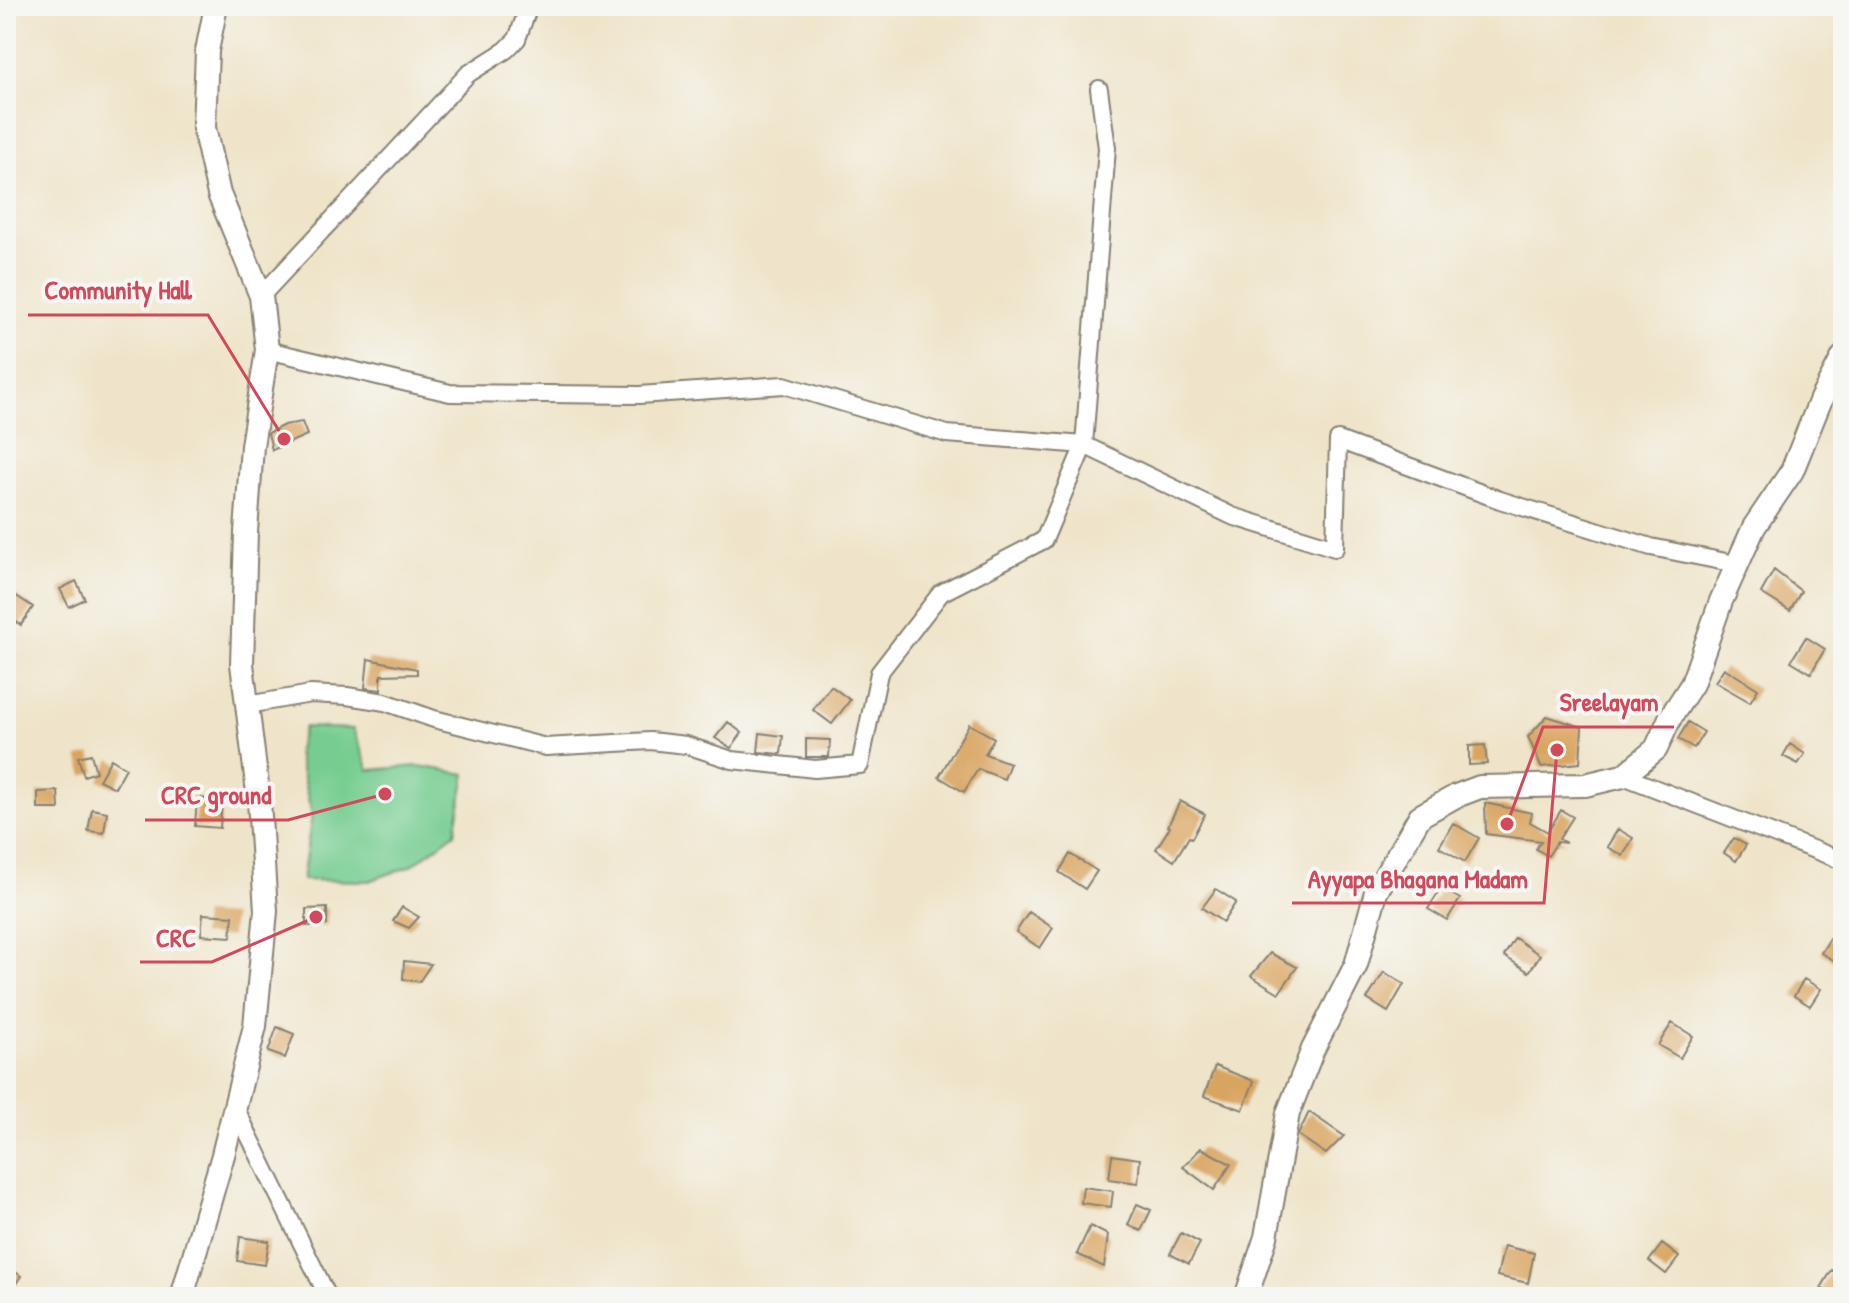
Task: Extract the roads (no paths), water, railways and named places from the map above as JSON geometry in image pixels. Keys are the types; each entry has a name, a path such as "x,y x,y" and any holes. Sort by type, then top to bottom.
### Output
{"street":[{"path":"182,1297 255,1026 266,911 259,801 242,664 252,446 267,350 261,296 219,194 204,128 207,51 216,6"},
{"path":"261,296 468,74 506,50 517,39 529,6"},
{"path":"247,705 311,694 347,696 385,702 434,719 546,747 650,741 686,745 732,760 815,769 860,765 879,673 941,593 1044,540 1084,445 1107,148 1099,89"},
{"path":"267,350 450,393 639,395 784,385 947,434 1084,445 1232,516 1335,548 1338,440 1515,505 1651,547 1736,564"},
{"path":"1246,1297 1266,1237 1288,1113 1313,1049 1356,965 1376,892 1420,816 1480,787 1585,785 1623,776 1656,749 1670,718 1692,684 1736,564 1754,527 1792,471 1821,399 1843,357"},
{"path":"1623,776 1843,861"},
{"path":"235,1107 328,1297"}],"place":[{"name":"Community Hall","path":"284,439"},
{"name":"Ayyapa Bhagana Madam","path":"1557,750"},
{"name":"CRC ground","path":"385,794"},
{"name":"Sreelayam","path":"1507,824"},
{"name":"CRC","path":"316,917"}]}
